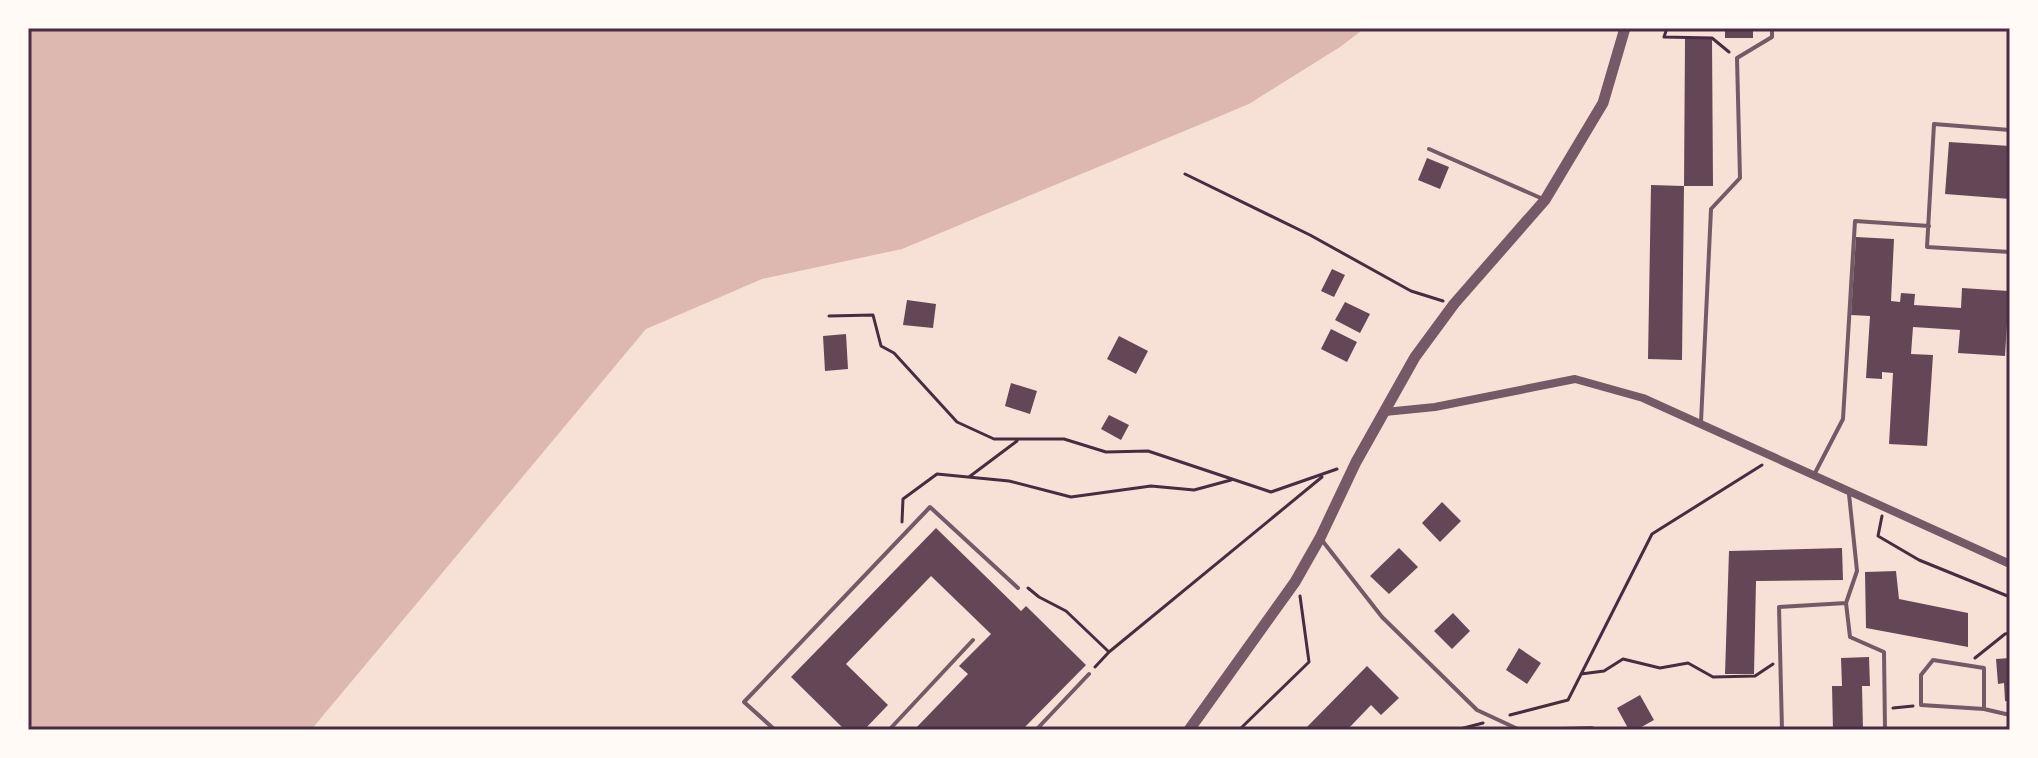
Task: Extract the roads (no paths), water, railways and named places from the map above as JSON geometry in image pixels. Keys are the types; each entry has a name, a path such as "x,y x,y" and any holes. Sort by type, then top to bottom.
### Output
{"street":[{"path":"1189,730 1297,578 1356,462 1415,357 1454,304 1545,200 1603,103 1625,28"},
{"path":"1385,412 1435,407 1575,379 1643,398 2010,564"}],"lane":[{"path":"1701,425 1711,209 1740,178 1737,58 1772,37 1772,28"},
{"path":"2010,130 1934,124 1927,247 2010,252"},
{"path":"1429,149 1545,200"},
{"path":"1814,475 1843,419 1855,221 1929,226"},
{"path":"1849,491 1857,571 1846,603 1850,637 1884,652 1885,730"},
{"path":"775,730 744,702 930,507 1018,588"},
{"path":"1320,538 1382,617 1477,710 1520,730"},
{"path":"1782,730 1779,607 1846,603"},
{"path":"889,730 973,640"},
{"path":"1984,709 1984,668 1933,660 1921,675 1921,705 1984,709 2010,715"},
{"path":"1036,730 1089,674"},
{"path":"1530,730 1592,730"}]}
